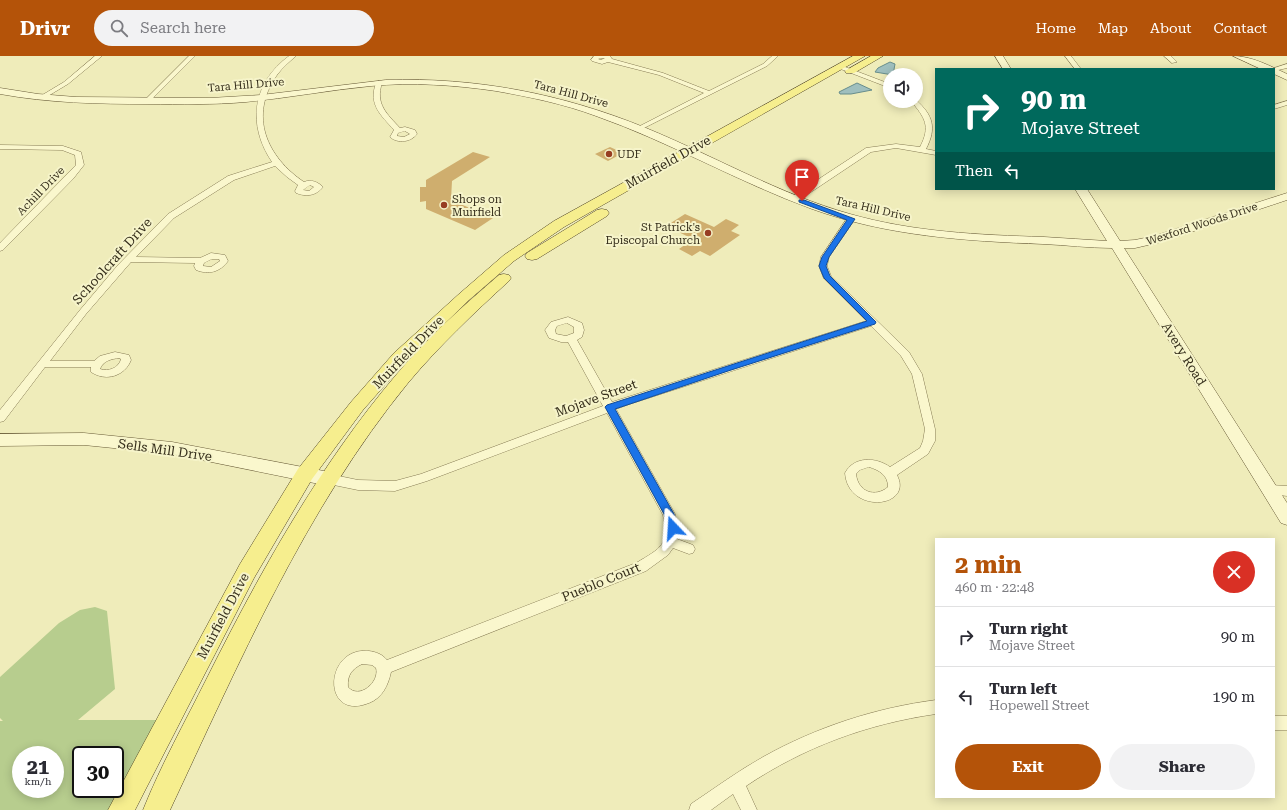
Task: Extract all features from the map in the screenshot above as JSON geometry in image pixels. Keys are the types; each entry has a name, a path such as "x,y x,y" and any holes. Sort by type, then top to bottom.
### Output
{"main road":[{"name":"Muirfield Drive","path":"846,69 860,56"},
{"name":"Muirfield Drive","path":"121,810 243,577 305,474 357,406 400,357 464,297 510,257 559,224 694,154 846,69 878,56"},
{"name":"Muirfield Drive","path":"156,810 276,568 329,479 377,412 418,361 476,303 524,261 622,201 694,154"}],"street":[{"path":"41,98 66,83 99,56"},
{"path":"147,101 192,56"},
{"path":"293,56 287,59 269,82 262,97 259,121 264,145 276,163 290,178 303,185"},
{"path":"638,129 765,65 775,56"},
{"path":"999,56 1006,68"},
{"path":"1068,56 1077,68"},
{"path":"1167,56 1174,62"},
{"path":"1237,56 1267,68"},
{"path":"608,60 661,74 709,93"},
{"path":"1275,70 1287,66"},
{"path":"846,69 883,83"},
{"path":"1275,71 1287,77"},
{"name":"Tara Hill Drive","path":"0,91 41,98 90,101 147,101 219,100 262,97 379,83 444,82 506,90 584,108 638,129 796,198 851,219 933,235 1116,244"},
{"path":"379,83 377,89 378,107 398,130"},
{"path":"1275,107 1287,103"},
{"path":"920,108 929,123 928,137 922,150"},
{"path":"796,198 869,150 896,146 935,153"},
{"name":"Achill Drive","path":"0,147 63,148 78,154 80,165 70,178 0,248"},
{"name":"Schoolcraft Drive","path":"0,418 128,259 171,216 231,178 276,163"},
{"name":"Avery Road","path":"1082,190 1287,518"},
{"name":"Wexford Woods Drive","path":"1116,244 1148,242 1287,196"},
{"path":"851,219 825,257 823,266 827,277 906,354 917,374 930,429 929,441 924,452 890,473"},
{"path":"128,259 201,261"},
{"name":"Mojave Street","path":"329,479 358,485 395,486 422,478 610,407 872,322"},
{"path":"571,339 669,514 673,528 671,542 689,549"},
{"path":"42,364 97,364"},
{"name":"Sells Mill Drive","path":"0,440 84,439 169,448 329,479"},
{"path":"1269,490 1287,491"},
{"name":"Pueblo Court","path":"384,668 641,567 658,556 671,542"},
{"path":"697,810 768,763 802,745 835,731 873,719 935,707"},
{"path":"1275,723 1287,723"},
{"path":"736,783 749,810"}],"green space":[{"path":"95,607 107,611 115,689 78,720 167,720 121,810 0,810 0,721 3,721 0,718 0,677 59,623 80,610"}],"water":[{"path":"890,62 895,64 894,68 883,68 883,73 875,72 878,68"},
{"path":"857,83 872,90 851,94 840,94 839,92"}],"building":[{"name":"UDF","path":"610,147 623,153 608,161 595,154"},
{"name":"Shops on Muirfield","path":"473,152 490,157 452,181 451,200 493,218 475,230 426,209 426,201 420,202 420,187 426,187 426,180"},
{"name":"St Patrick's Episcopal Church","path":"685,214 714,227 726,219 739,225 731,231 740,235 710,256 700,251 692,256 679,249 693,239 666,226"}],"place":[{"name":"UDF","path":"609,154"},
{"name":"Shops on Muirfield","path":"444,205"},
{"name":"St Patrick's Episcopal Church","path":"708,233"}],"route":[{"path":"673,528 669,514 610,407 872,322 827,277 823,266 825,257 851,219 802,201"}]}
